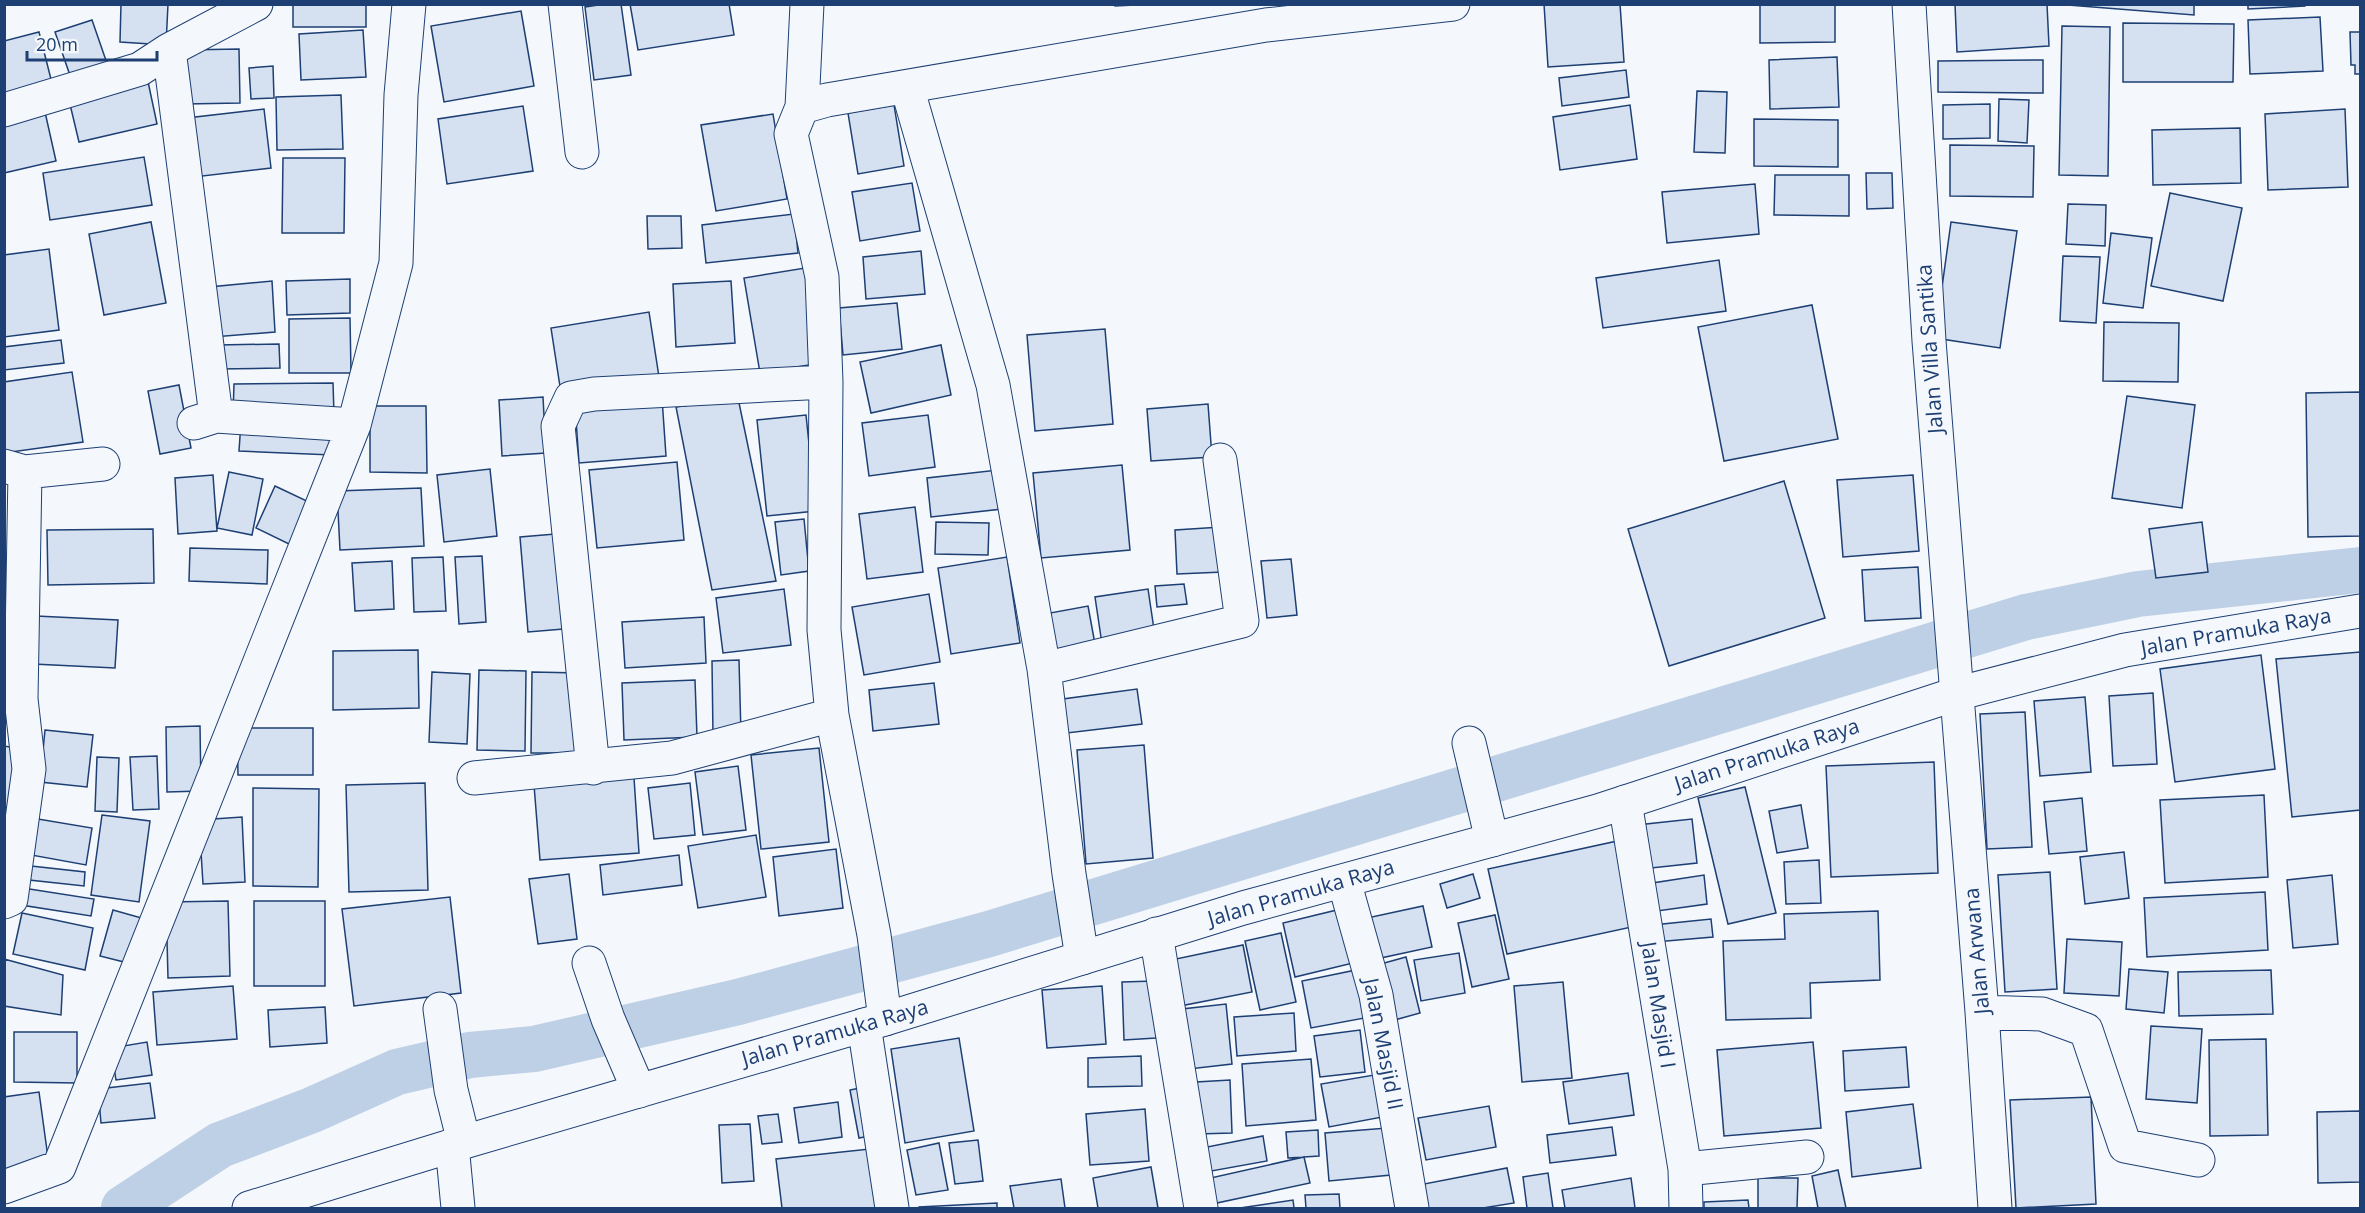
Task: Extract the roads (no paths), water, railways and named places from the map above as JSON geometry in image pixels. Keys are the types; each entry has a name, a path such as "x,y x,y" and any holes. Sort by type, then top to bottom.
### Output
{"street":[{"path":"4,110 140,69 168,50 256,4"},
{"path":"4,1187 59,1167 354,425 396,263 401,95 410,4"},
{"path":"565,4 582,152"},
{"path":"807,4 802,107 791,134 822,277 826,382 824,630 832,715 874,935 877,1013 892,1209"},
{"path":"802,107 827,100 1266,25 1453,4"},
{"name":"Jalan Villa Santika","path":"1909,4 1948,604 1956,694"},
{"path":"168,50 205,420 354,425"},
{"path":"907,87 993,385 1044,669 1080,946"},
{"path":"593,768 558,426 571,398 594,394 826,382"},
{"path":"1044,669 1242,621 1220,460"},
{"path":"4,902 11,898 29,770 21,699 15,469 104,464"},
{"name":"Jalan Pramuka Raya","path":"249,1209 458,1144 634,1077 877,1013 1080,946 1156,934 1344,881 1487,825 1625,802 1956,694 2125,650 2361,610"},
{"name":"Jalan Arwana","path":"1956,694 1982,1012 1995,1209"},
{"path":"474,778 593,768 672,758 832,715"},
{"path":"1472,754 1487,825"},
{"name":"Jalan Masjid I","path":"1625,802 1684,1169 1686,1209"},
{"name":"Jalan Masjid II","path":"1344,881 1376,996 1412,1209"},
{"path":"1156,934 1201,1209"},
{"path":"589,963 608,1019 634,1077"},
{"path":"1982,1012 2042,1014 2086,1030 2125,1146 2198,1160"},
{"path":"442,1022 458,1144 458,1209"},
{"path":"1684,1169 1807,1157"}],"waterway":[{"path":"124,1208 220,1145 312,1110 397,1072 470,1055 534,1049 738,1002 989,934 2026,617 2138,594 2360,570"}]}
